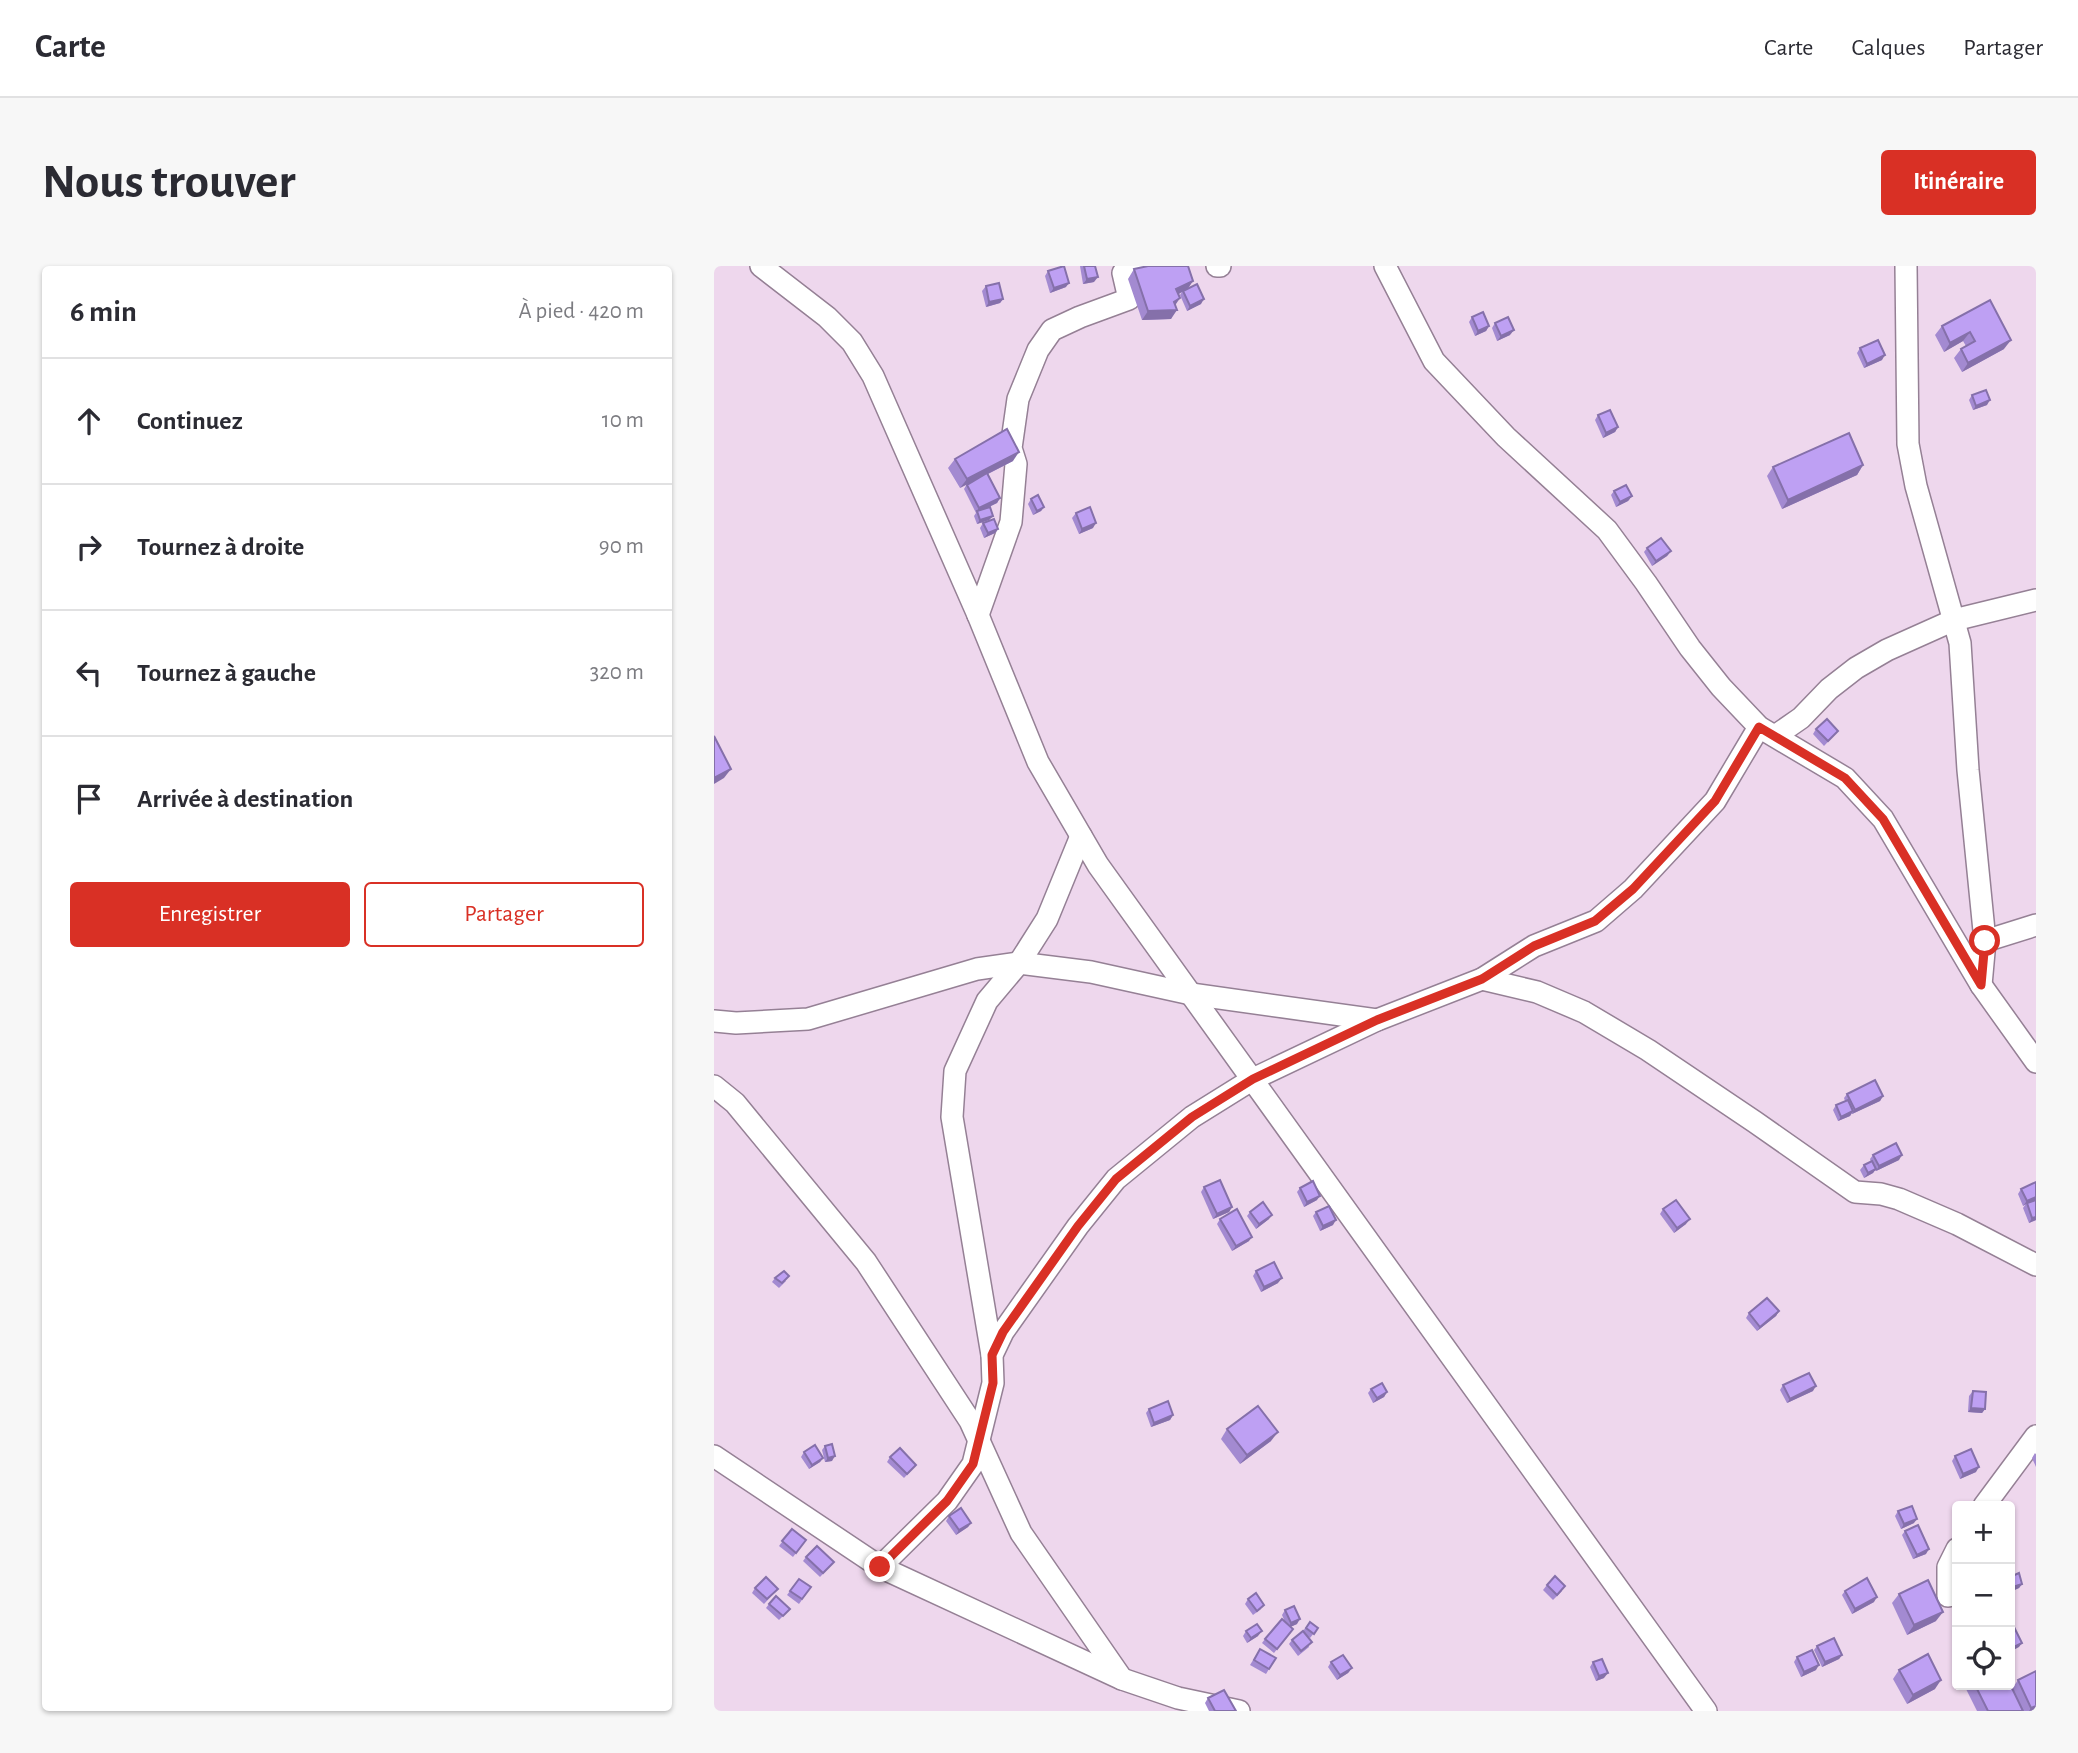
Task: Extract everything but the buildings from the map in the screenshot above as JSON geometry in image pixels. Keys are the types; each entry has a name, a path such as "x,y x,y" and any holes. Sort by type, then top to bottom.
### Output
{"street":[{"path":"761,266 827,317 852,342 873,376 978,615 1038,762 1098,865 1706,1711"},
{"path":"978,615 1011,522 1016,464 1011,448 1018,399 1038,350 1052,330 1129,299 1123,272 1138,266"},
{"path":"1385,266 1434,361 1506,437 1607,530 1690,648 1721,687 1767,732 1845,778 1883,819 1981,985 2036,1062"},
{"path":"1906,266 1908,444 1916,486 1960,643 1968,770 1985,941 1981,985"},
{"path":"992,1355 1003,1332 1078,1226 1116,1179 1192,1117 1253,1079 1377,1020 1482,979 1534,946 1595,921 1633,889 1715,801 1767,732 1801,718 1829,689 1856,668 1887,650 1954,620 2036,600"},
{"path":"880,1567 947,1501 973,1464 993,1383 992,1355 952,1117 954,1071 987,1001 1019,962 1047,919 1081,836"},
{"path":"1985,941 2036,925"},
{"path":"714,1021 736,1023 808,1019 977,969 1019,962 1091,972 1191,994 1377,1020"},
{"path":"1482,979 1537,992 1584,1012 1648,1050 1855,1192 1881,1194 1899,1199 1957,1224 2036,1265"},
{"path":"714,1086 735,1103 866,1262 970,1421 1021,1534 1122,1679"},
{"path":"1988,1501 2036,1436"},
{"path":"714,1456 880,1567 1172,1704 1239,1711"},
{"path":"1948,1596 1948,1567 1952,1559"}],"route":[{"path":"880,1567 947,1501 973,1464 993,1383 992,1355 1003,1332 1078,1226 1116,1179 1192,1117 1253,1079 1377,1020 1482,979 1534,946 1595,921 1633,889 1715,801 1759,727 1845,778 1883,819 1981,985 1985,941"}]}
